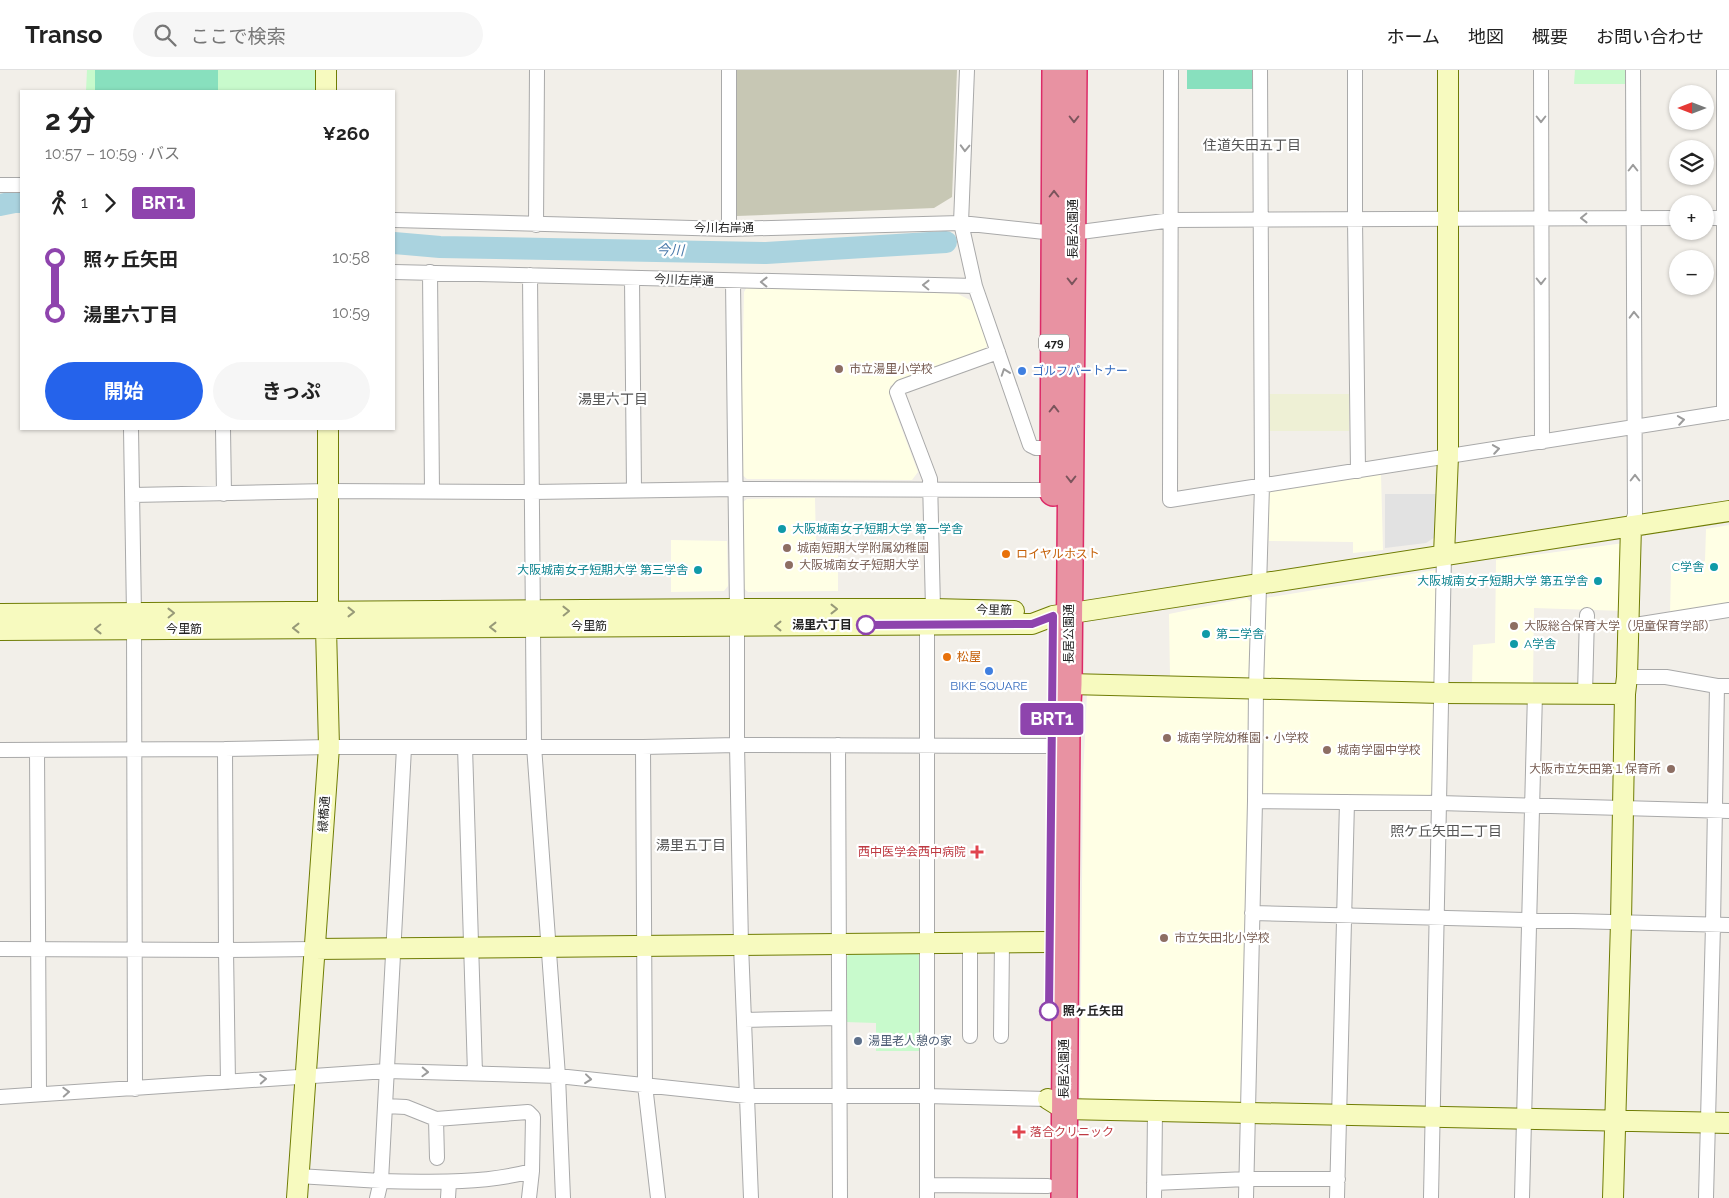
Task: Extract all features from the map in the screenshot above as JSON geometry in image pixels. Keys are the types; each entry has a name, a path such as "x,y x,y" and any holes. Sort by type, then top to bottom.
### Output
{"highway":[{"name":"長居公園通","path":"1055,70 1064,233 1061,615 1052,746 1050,942 1056,1104"},
{"name":"長居公園通","path":"1053,1194 1069,684 1061,615 1053,490 1064,233 1074,70"}],"street":[{"path":"326,70 326,90"},
{"path":"536,225 537,70"},
{"path":"729,70 729,229"},
{"path":"967,70 961,223 975,286 1030,445 1036,448 1054,448"},
{"path":"1171,70 1170,500 1726,412 1724,70"},
{"path":"1246,1198 1262,486 1260,70"},
{"path":"1355,70 1358,471"},
{"path":"1431,1198 1444,555 1448,456 1448,70"},
{"path":"1541,70 1542,442"},
{"path":"1613,1198 1631,526 1635,515 1633,70"},
{"path":"0,184 20,185"},
{"name":"今川右岸通","path":"395,220 729,229 961,223 1064,233 1172,220 1669,218"},
{"name":"今川左岸通","path":"395,272 975,286"},
{"path":"430,272 432,492"},
{"path":"530,275 534,746 558,1076 562,1198"},
{"path":"632,278 634,490"},
{"path":"733,281 737,745 741,945 751,1198"},
{"path":"998,352 902,387 897,392 930,479 930,617 927,746 927,1192 1053,1194"},
{"path":"131,430 134,621 135,1089"},
{"path":"223,430 224,494"},
{"name":"緑橋通","path":"297,1198 329,747 327,620 328,430"},
{"path":"132,496 328,491 1053,490"},
{"name":"今里筋","path":"0,614 134,621 930,617 1032,624 1061,615 1729,511"},
{"path":"1628,626 1729,610"},
{"path":"1585,694 1587,615"},
{"name":"今里筋","path":"0,630 134,621"},
{"path":"1069,684 1442,693 1585,694 1666,677 1723,686 1722,811 1713,925 1706,1198"},
{"path":"1522,1198 1534,693"},
{"path":"0,750 225,750 329,747 642,747 737,745 1052,746"},
{"path":"838,745 840,1198"},
{"path":"464,747 475,1073"},
{"path":"642,747 645,1085 658,1198"},
{"path":"378,1198 381,1181 404,748"},
{"path":"37,750 39,1094"},
{"path":"225,750 228,1082"},
{"path":"1255,800 1722,811"},
{"path":"1338,1198 1347,802"},
{"path":"1252,912 1729,925"},
{"path":"970,942 970,1036"},
{"path":"1001,1036 1002,942"},
{"path":"0,949 549,948 643,945 1050,942"},
{"path":"744,1020 839,1018"},
{"path":"0,1097 387,1071 558,1076 747,1096 926,1096 1156,1112 1729,1123"},
{"path":"385,1106 406,1107 436,1119 528,1112 533,1117 532,1171 529,1198"},
{"path":"1154,1198 1156,1112"},
{"path":"436,1119 437,1158"},
{"path":"298,1176 381,1181 449,1182 488,1180 532,1171"},
{"path":"1154,1183 1247,1179 1338,1179"},
{"path":"448,1198 449,1182"}],"shaded area":[{"path":"735,70 957,70 952,197 934,208 737,216"},
{"name":"市立湯里小学校","path":"748,285 958,294 972,301 989,342 983,352 890,386 890,398 918,472 912,480 747,479 740,473 744,292"},
{"path":"1270,394 1349,394 1349,431 1270,431"},
{"path":"1381,474 1383,550 1353,553 1353,542 1269,541 1269,490"},
{"path":"1385,494 1436,494 1435,537 1426,543 1385,548"},
{"name":"大阪城南女子短期大学","path":"815,498 816,544 838,545 838,591 748,592 740,585 740,504 747,499"},
{"name":"大阪総合保育大学（児童保育学部）","path":"1729,525 1729,604 1670,616 1671,566 1705,561 1706,529"},
{"name":"大阪城南女子短期大学 第三学舎","path":"671,540 727,541 728,586 724,591 671,592"},
{"name":"大阪総合保育大学（児童保育学部）","path":"1624,543 1624,611 1534,608 1533,686 1472,684 1473,645 1495,643 1496,560"},
{"path":"1436,570 1435,680 1430,684 1268,680 1264,676 1265,598"},
{"name":"第二学舎","path":"1247,598 1252,603 1251,677 1247,681 1170,677 1169,614"},
{"name":"市立矢田北小学校","path":"1087,694 1244,694 1249,699 1243,1101 1240,1104 1085,1101 1080,1097 1083,776"},
{"path":"1262,698 1434,702 1432,792 1427,798 1264,795 1261,791"}],"green space":[{"path":"87,70 316,70 316,90 86,90"},
{"path":"95,70 218,70 218,90 95,90"},
{"path":"1187,70 1255,70 1255,89 1187,89"},
{"path":"1575,70 1625,70 1625,84 1574,84"},
{"path":"851,952 916,952 921,957 921,1051 876,1051 876,1023 845,1022 845,959"}],"waterway":[{"name":"今川","path":"0,205 20,202"},
{"name":"今川","path":"395,243 440,247 766,253 946,242"}],"bus line":[{"name":"BRT1","path":"866,625 1032,624 1053,616 1049,1011"}],"place":[{"name":"市立湯里小学校","path":"839,369"},
{"name":"ゴルフパートナー","path":"1022,371"},
{"name":"大阪城南女子短期大学 第一学舎","path":"782,529"},
{"name":"城南短期大学附属幼稚園","path":"787,548"},
{"name":"ロイヤルホスト","path":"1006,554"},
{"name":"大阪城南女子短期大学","path":"789,565"},
{"name":"C学舎","path":"1714,567"},
{"name":"大阪城南女子短期大学 第三学舎","path":"698,570"},
{"name":"大阪城南女子短期大学 第五学舎","path":"1598,581"},
{"name":"湯里六丁目","path":"866,625"},
{"name":"大阪総合保育大学（児童保育学部）","path":"1514,626"},
{"name":"第二学舎","path":"1206,634"},
{"name":"A学舎","path":"1514,644"},
{"name":"松屋","path":"947,657"},
{"name":"BIKE SQUARE","path":"989,671"},
{"name":"城南学院幼稚園・小学校","path":"1167,738"},
{"name":"城南学園中学校","path":"1327,750"},
{"name":"大阪市立矢田第１保育所","path":"1671,769"},
{"name":"西中医学会西中病院","path":"977,852"},
{"name":"市立矢田北小学校","path":"1164,938"},
{"name":"照ヶ丘矢田","path":"1049,1011"},
{"name":"湯里老人憩の家","path":"858,1041"},
{"name":"落合クリニック","path":"1019,1132"}],"district":[{"name":"住道矢田五丁目","path":"1252,145"},
{"name":"湯里六丁目","path":"613,399"},
{"name":"照ケ丘矢田二丁目","path":"1446,831"},
{"name":"湯里五丁目","path":"691,845"}]}
